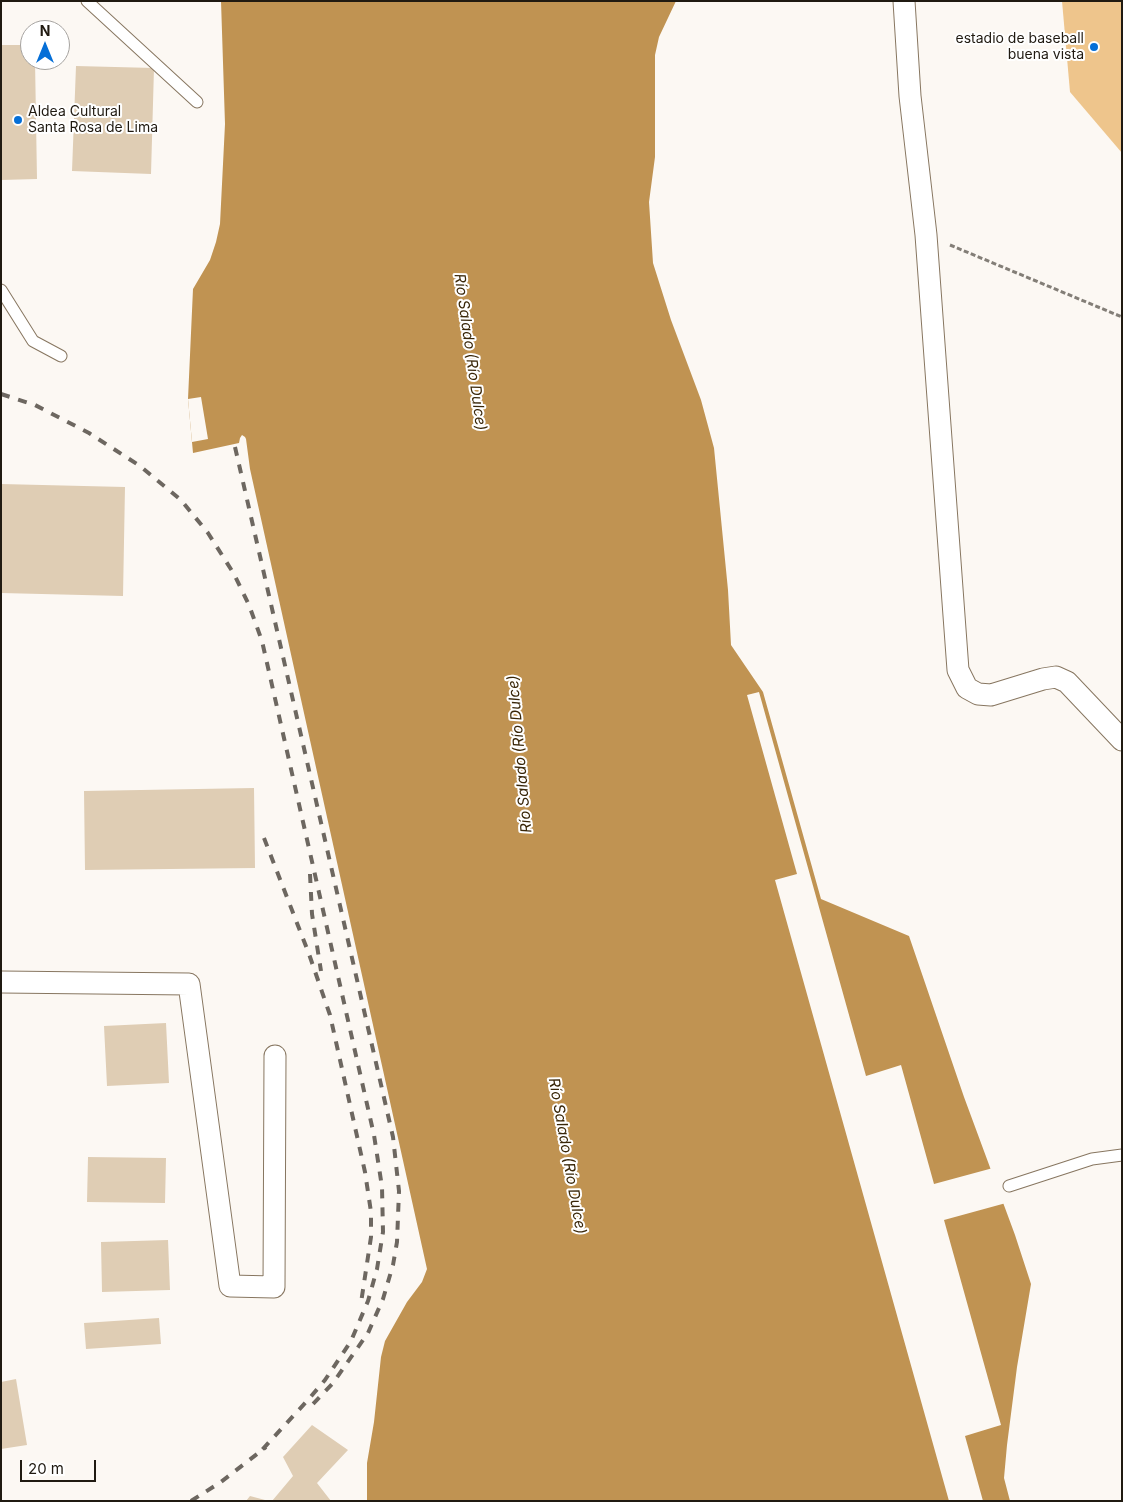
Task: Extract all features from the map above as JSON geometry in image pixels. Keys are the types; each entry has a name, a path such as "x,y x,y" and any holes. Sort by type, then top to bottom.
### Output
{"street":[{"path":"904,1 910,96 926,235 958,670 967,688 978,694 991,695 1043,678 1056,677 1067,682 1122,740"},
{"path":"1,982 189,984 230,1286 274,1287 275,1056"}],"lane":[{"path":"87,1 198,102"},
{"path":"1,290 33,341 61,356"},
{"path":"1009,1186 1092,1159 1122,1155"}],"path":[{"path":"926,235 1122,318"}],"shaded area":[{"name":"estadio de baseball buena vista","path":"1062,1 1122,1 1122,153 1070,92"}],"water":[{"name":"Río Salado (Río Dulce)","path":"221,1 676,1 659,37 655,55 655,157 649,202 653,263 671,320 701,400 714,448 728,590 731,645 763,692 821,899 909,936 1031,1284 1017,1367 1007,1445 1004,1478 1010,1501 367,1501 367,1463 374,1422 381,1357 385,1341 407,1302 422,1282 427,1269 250,469 246,439 242,435 239,443 193,453 188,399 193,289 210,260 220,224 225,124"}],"pier":[{"path":"201,397 208,439 192,442 188,399"},
{"path":"759,692 866,1076 901,1065 934,1184 993,1168 1006,1203 944,1220 1001,1425 965,1436 983,1501 949,1501 775,880 797,874 747,695"}],"building":[{"name":"Aldea Cultural Santa Rosa de Lima","path":"1,45 20,45 20,70 35,70 37,179 1,180"},
{"path":"76,66 154,68 151,174 72,171"},
{"path":"1,484 125,487 123,596 1,593"},
{"path":"254,788 255,868 85,870 84,791"},
{"path":"166,1023 169,1083 107,1086 104,1026"},
{"path":"88,1157 166,1158 165,1203 87,1202"},
{"path":"168,1240 170,1290 102,1292 101,1242"},
{"path":"159,1318 161,1344 86,1349 84,1323"},
{"path":"16,1379 27,1445 1,1449 1,1382"},
{"path":"312,1425 348,1450 317,1483 331,1501 272,1501 293,1476 283,1457"},
{"path":"250,1496 265,1500 265,1501 246,1501"}],"railway":[{"path":"1,394 35,405 89,433 140,466 181,500 208,533 234,574 249,605 262,641 374,1135 382,1187 383,1232 377,1269 368,1301 351,1341 325,1380 261,1451"},
{"path":"235,447 393,1137 399,1191 397,1242 393,1265 383,1299 368,1333 333,1383 312,1405"},
{"path":"264,838 309,954 330,1015 365,1172 371,1212 371,1237 361,1303"},
{"path":"310,874 312,914 321,971"},
{"path":"191,1501 221,1482 266,1447"}],"place":[{"name":"estadio de baseball buena vista","path":"1094,47"},
{"name":"Aldea Cultural Santa Rosa de Lima","path":"18,120"}]}
